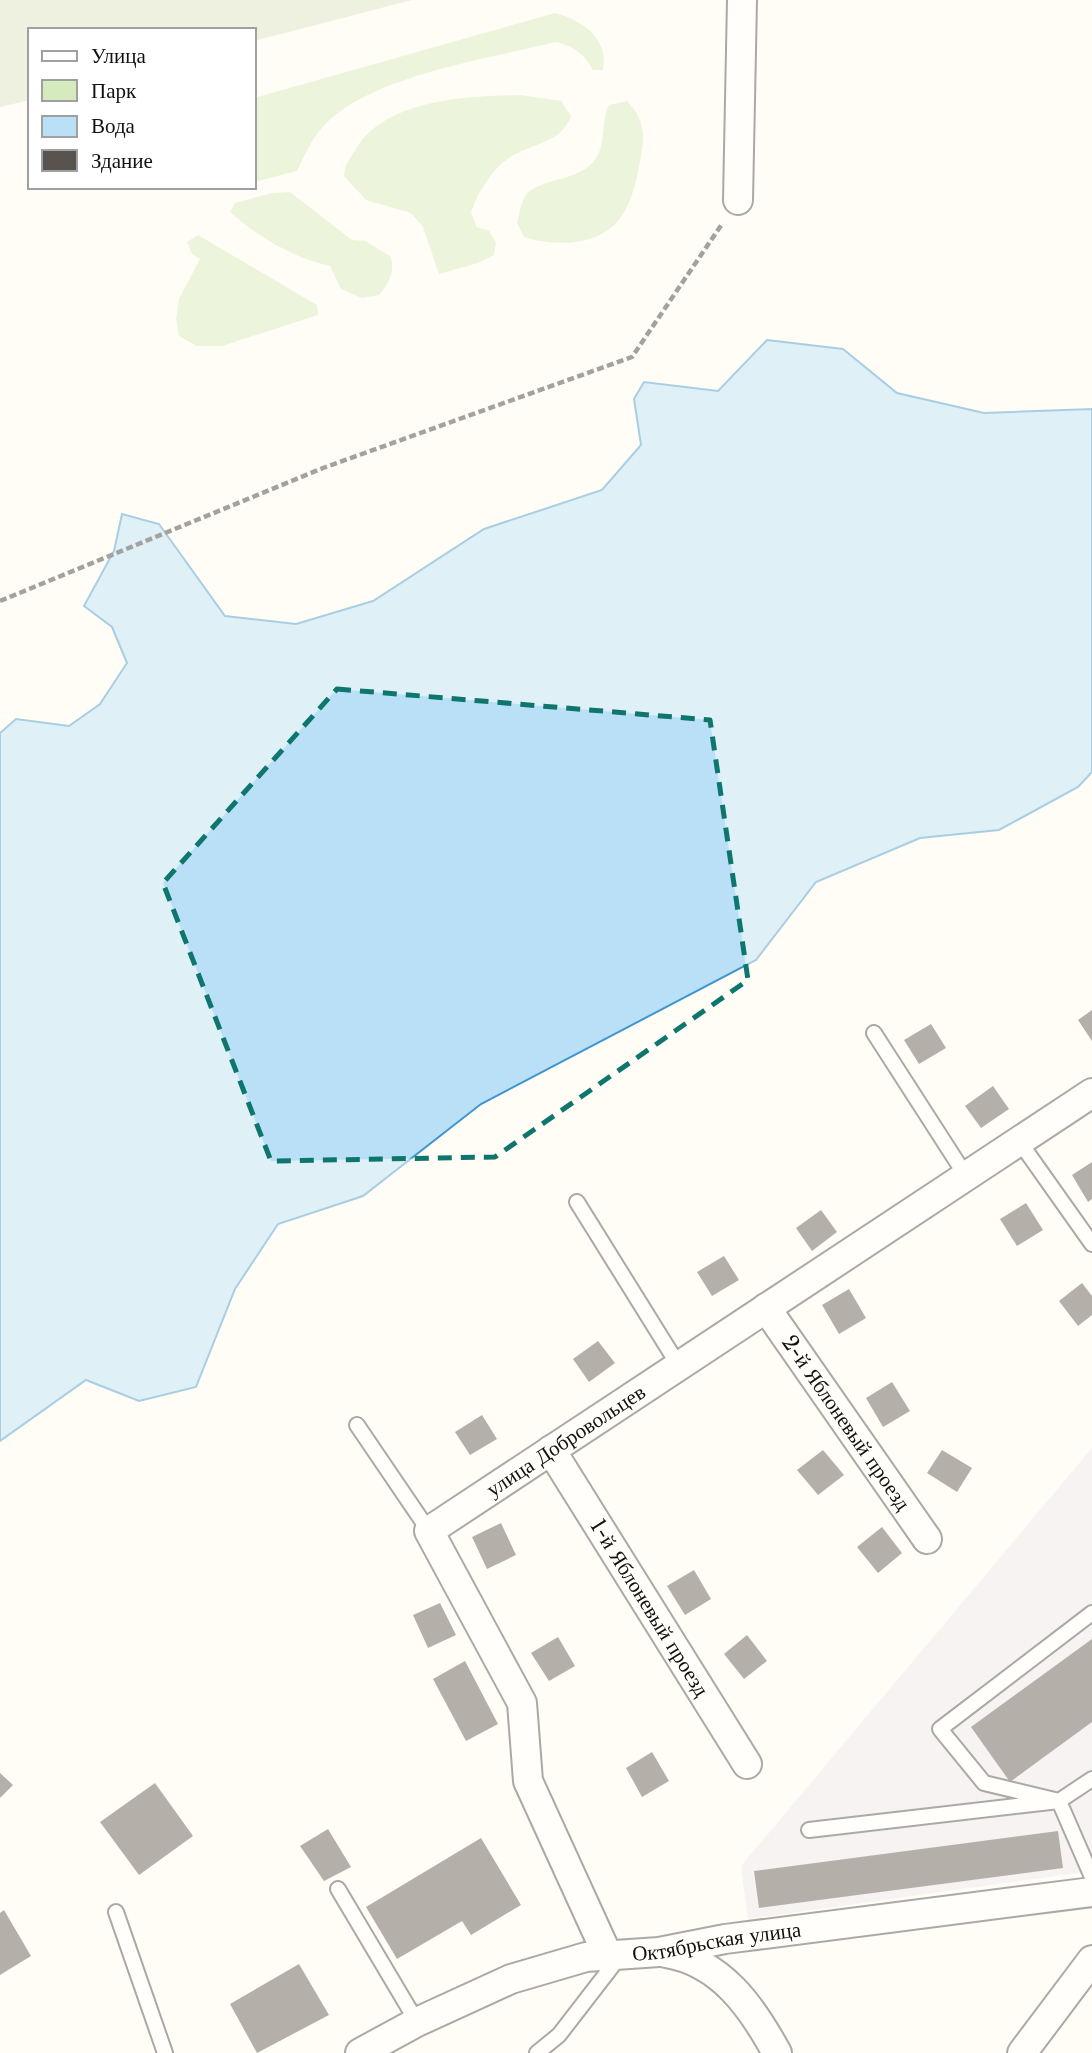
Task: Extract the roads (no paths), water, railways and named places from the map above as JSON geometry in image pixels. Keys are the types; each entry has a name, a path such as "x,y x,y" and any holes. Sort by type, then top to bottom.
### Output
{"street":[{"path":"738,200 742,0"},
{"name":"улица Добровольцев","path":"429,1531 1092,1093"},
{"name":"2-й Яблоневый проезд","path":"766,1308 927,1539"},
{"name":"1-й Яблоневый проезд","path":"551,1450 747,1764"},
{"path":"429,1531 522,1703 528,1781 615,1953"},
{"name":"Октябрьская улица","path":"360,2053 416,2022 511,1979 586,1957 659,1952 725,1939 1092,1892"},
{"path":"659,1952 689,1959 721,1977 760,2023 777,2053"},
{"path":"1022,2053 1092,1960"}],"lane":[{"path":"874,1033 966,1176"},
{"path":"1019,1141 1092,1244"},
{"path":"577,1202 679,1366"},
{"path":"357,1425 429,1531"},
{"path":"1059,1801 984,1783 940,1729 1092,1613"},
{"path":"809,1830 1059,1801 1092,1779"},
{"path":"1059,1801 1092,1877"},
{"path":"338,1889 416,2022"},
{"path":"116,1912 165,2053"},
{"path":"537,2053 559,2035 615,1953"}],"water":[{"path":"767,340 843,349 897,393 984,413 1092,409 1092,772 1078,787 999,830 920,838 816,882 756,960 481,1104 363,1196 278,1224 235,1289 196,1387 139,1401 86,1380 0,1441 0,733 16,719 69,726 100,704 127,663 112,627 84,606 114,551 122,514 159,524 225,616 296,624 373,601 484,529 602,490 641,445 634,399 644,382 718,391"}]}
